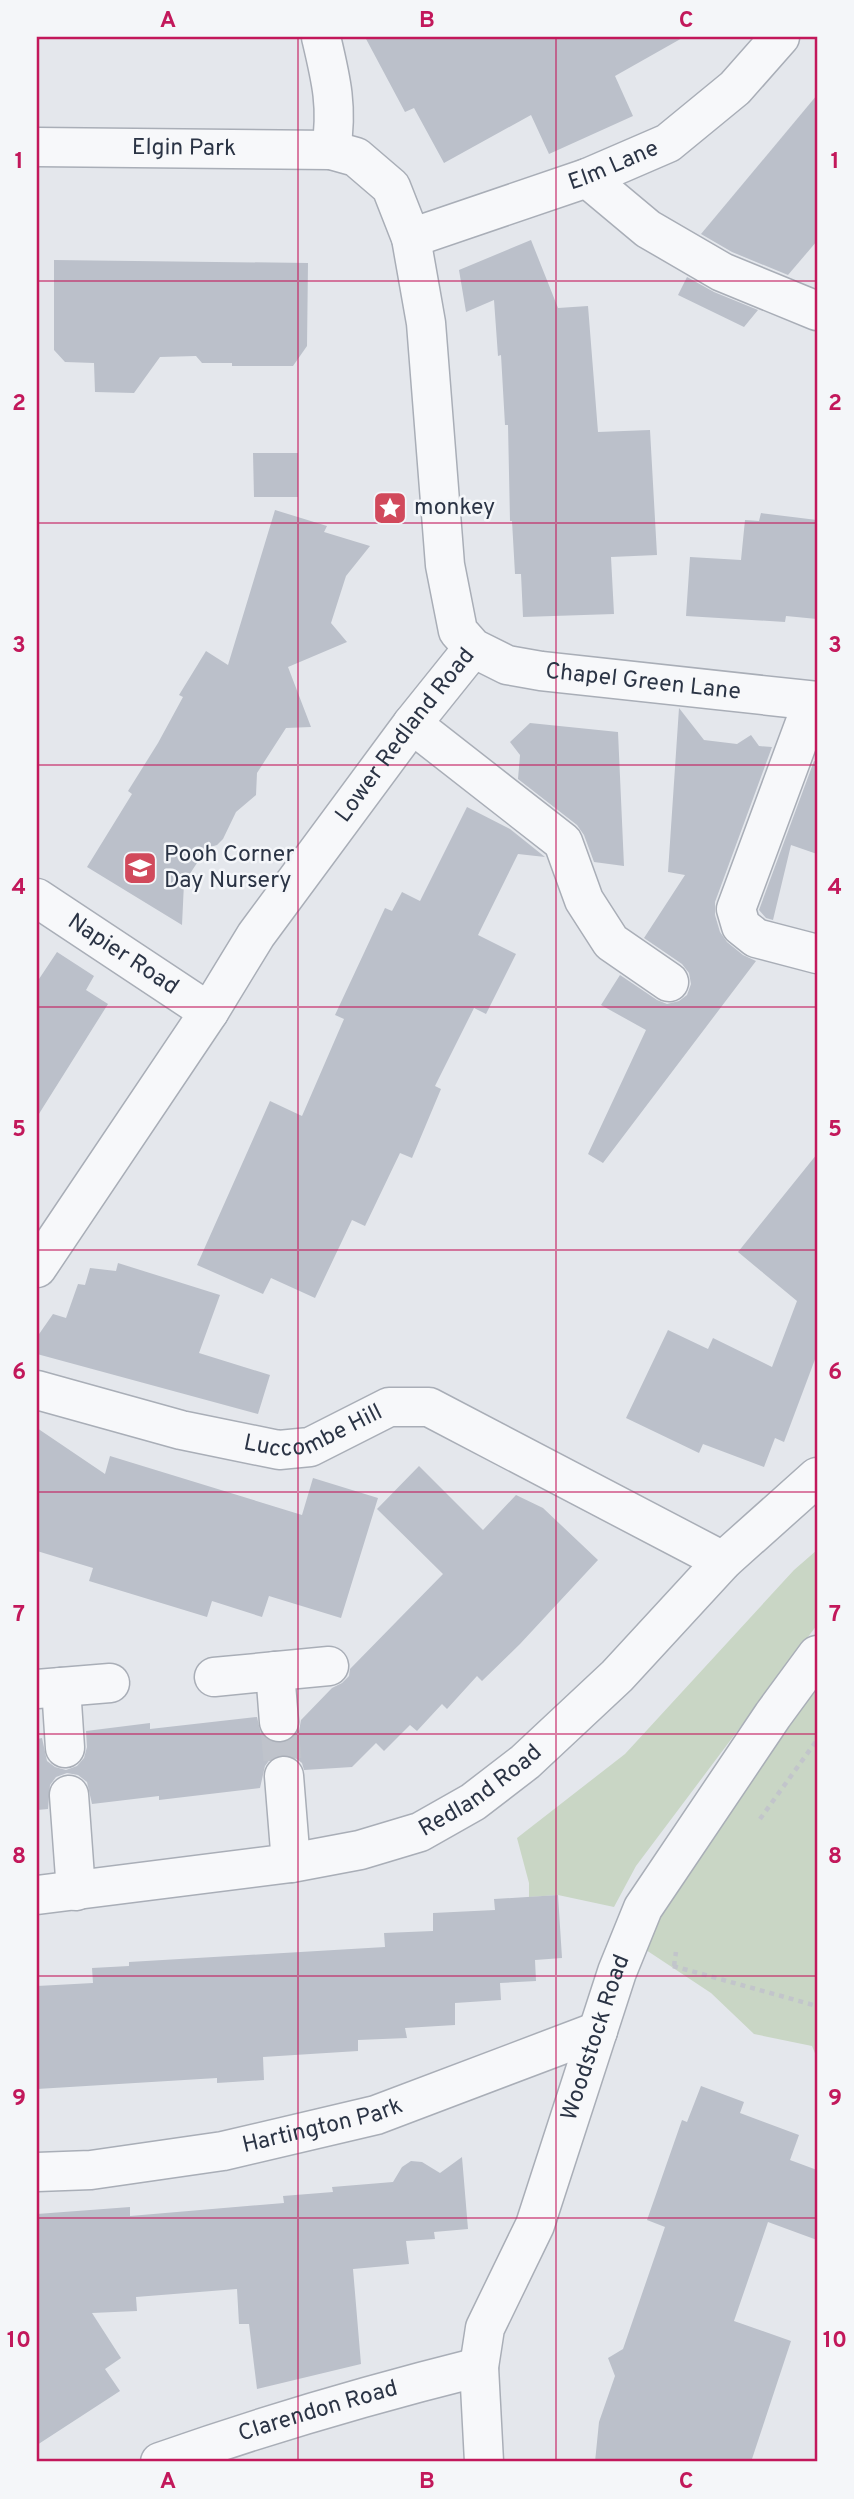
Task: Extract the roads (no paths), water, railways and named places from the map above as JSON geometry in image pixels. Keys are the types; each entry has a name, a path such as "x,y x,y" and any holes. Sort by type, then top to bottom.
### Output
{"street":[{"path":"321,37 333,86 335,123 331,150"},
{"name":"Elm Lane","path":"411,238 587,178 668,143 735,88 780,37"},
{"name":"Elgin Park","path":"37,147 331,150"},
{"name":"Lower Redland Road","path":"37,1268 209,1012 256,935 412,724 473,648 458,631 445,565 426,323 411,238 391,187 356,157 331,150"},
{"path":"587,178 648,229 690,254 722,272 817,311"},
{"name":"Chapel Green Lane","path":"473,648 507,665 541,671 815,701"},
{"path":"815,701 736,909 741,926 756,938 817,954"},
{"path":"412,724 563,842 584,900 611,942 669,982"},
{"name":"Napier Road","path":"37,898 209,1012"},
{"name":"Luccombe Hill","path":"37,1390 181,1430 279,1450 310,1447 389,1407 429,1407 723,1561"},
{"name":"Redland Road","path":"37,1895 291,1863 360,1850 420,1832 473,1802 525,1762 617,1676 723,1561 817,1477"},
{"name":"Woodstock Road","path":"484,2462 479,2367 485,2328 536,2225 617,1972 643,1908 817,1655"},
{"path":"214,1676 329,1666"},
{"path":"275,1671 279,1722"},
{"path":"65,1748 49,1688 110,1683"},
{"path":"284,1776 291,1863"},
{"path":"69,1795 76,1891"},
{"name":"Hartington Park","path":"37,2172 91,2170 223,2151 376,2115 598,2031"},
{"name":"Clarendon Road","path":"160,2462 243,2433 384,2391 479,2367"}],"tunnel":[{"path":"279,1722 284,1776"}],"place":[{"name":"monkey","path":"390,508"},
{"name":"Pooh Corner Day Nursery","path":"140,868"}]}
